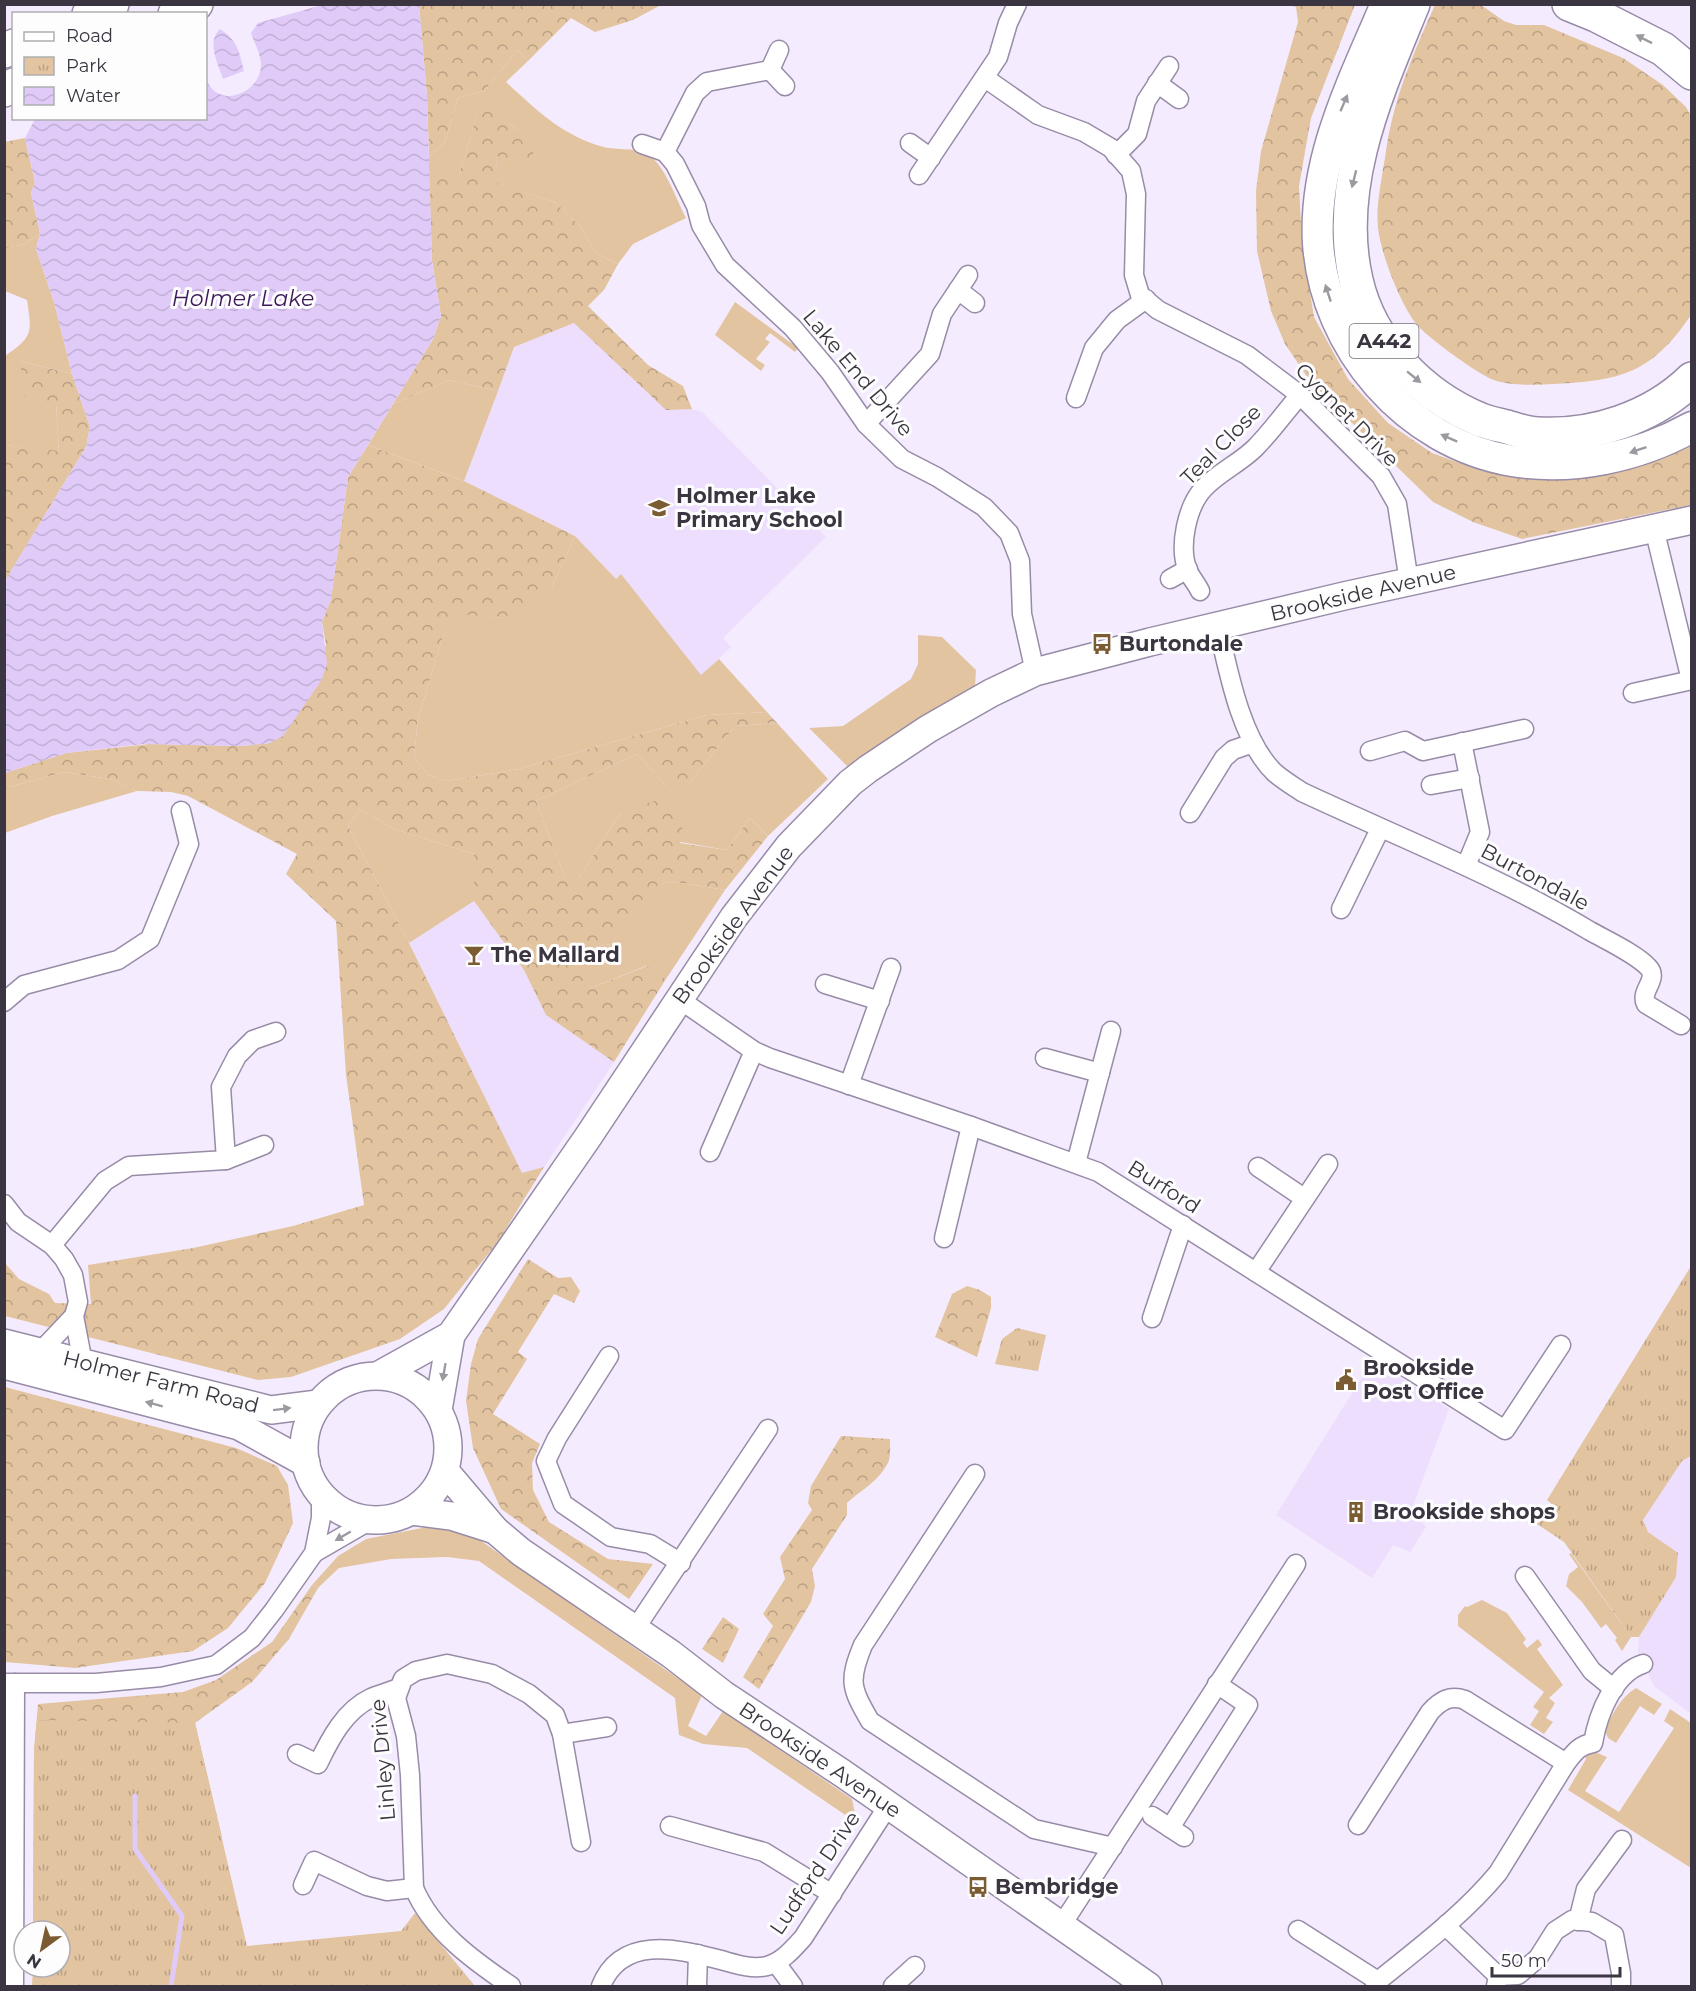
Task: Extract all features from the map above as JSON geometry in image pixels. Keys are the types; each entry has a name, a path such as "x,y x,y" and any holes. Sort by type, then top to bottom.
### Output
{"highway":[{"path":"94,12 112,4"},
{"path":"179,12 196,4"},
{"path":"1569,4 1663,49 1692,73"},
{"name":"A442","path":"1413,5 1377,94 1351,189 1350,239 1356,280 1373,324 1401,366 1438,397 1481,420 1536,434 1584,433 1633,419 1677,394 1692,380"}],"main road":[{"path":"1386,4 1340,112 1324,163 1319,204 1318,243 1325,283 1338,324 1360,362 1390,398 1431,430 1476,451 1511,460 1553,464 1593,462 1636,451 1692,427"}],"street":[{"path":"919,175 998,57 1008,23 1017,4"},
{"path":"770,70 779,50"},
{"path":"1116,155 1137,134 1146,101 1169,66"},
{"path":"770,70 785,86"},
{"path":"642,144 665,152 695,93 707,82 770,70"},
{"name":"Cygnet Drive","path":"985,78 1038,115 1084,132 1111,148 1131,171 1136,194 1134,275 1140,295 1158,310 1246,355 1300,395 1381,476 1397,504 1409,582"},
{"path":"1158,83 1179,99"},
{"path":"910,143 931,158"},
{"name":"Lake End Drive","path":"665,152 675,164 696,206 701,225 725,265 793,328 830,372 866,424 902,459 937,477 984,507 1009,533 1020,561 1022,614 1035,672"},
{"path":"866,424 930,354 942,314 963,283 975,303"},
{"path":"1076,398 1094,348 1117,320 1146,299"},
{"name":"Teal Close","path":"1200,591 1188,569 1185,534 1187,518 1196,500 1204,488 1219,475 1256,448 1300,395"},
{"name":"Brookside Avenue","path":"379,1375 451,1335 734,917 789,846 850,783 928,729 991,693 1035,672 1218,626 1692,520"},
{"path":"1633,693 1691,680 1654,528"},
{"path":"1170,579 1188,569"},
{"name":"Burtondale","path":"1218,626 1233,692 1253,744 1274,772 1302,792 1466,866 1557,912 1649,968 1652,975 1651,982 1644,992 1644,1000 1681,1025"},
{"path":"1370,751 1406,741 1423,751 1524,729"},
{"path":"1462,742 1480,832 1466,866"},
{"path":"1190,813 1224,758 1233,750 1253,744"},
{"path":"1431,785 1470,778"},
{"path":"4,1002 24,986 118,960 150,939 189,844 182,811"},
{"path":"1341,909 1380,829"},
{"path":"849,1085 891,968"},
{"path":"825,984 880,1000"},
{"name":"Burford","path":"680,999 754,1051 1076,1163 1113,1181 1505,1430 1561,1345"},
{"path":"226,1160 221,1087 237,1056 253,1040 276,1032"},
{"path":"1076,1163 1111,1032"},
{"path":"710,1152 754,1051"},
{"path":"1045,1058 1100,1073"},
{"path":"944,1238 971,1126"},
{"path":"52,1245 105,1181 129,1166 226,1160 264,1146"},
{"path":"1256,1272 1328,1164"},
{"path":"1258,1167 1304,1198"},
{"path":"4,1204 18,1222 52,1245 64,1259 73,1275 78,1302 74,1316 83,1363"},
{"path":"1152,1318 1182,1225"},
{"path":"40,1352 74,1316"},
{"name":"Brookside Avenue","path":"438,1410 451,1335"},
{"name":"Holmer Farm Road","path":"4,1343 271,1410 318,1404"},
{"path":"609,1356 557,1438 546,1461 563,1504 610,1537 650,1544 681,1563"},
{"name":"Holmer Farm Road","path":"4,1365 239,1426 306,1463"},
{"path":"379,1375 402,1380 423,1392 438,1410 445,1424 448,1440 445,1471 429,1497 412,1511 387,1519 371,1520 352,1516 335,1507 321,1494 311,1479 306,1463 304,1442 308,1422 318,1404 335,1388 356,1378 379,1375"},
{"path":"635,1629 768,1429"},
{"name":"Brookside Avenue","path":"445,1471 495,1530 521,1552 635,1629 724,1695 842,1773 1148,1986"},
{"path":"975,1474 863,1645 854,1666 854,1693 870,1721 1034,1829 1113,1847"},
{"path":"14,1986 10,1683 118,1681 161,1677 216,1665 252,1638 314,1553 321,1518 321,1494"},
{"name":"Brookside Avenue","path":"412,1511 451,1516 495,1530"},
{"path":"314,1553 371,1520"},
{"path":"1061,1926 1296,1564"},
{"path":"1525,1576 1592,1671 1614,1689"},
{"name":"Linley Drive","path":"511,1986 485,1969 447,1936 421,1903 414,1888 410,1775 406,1736 396,1698 403,1679 416,1671 447,1664 492,1674 529,1694 555,1715 562,1734 581,1842"},
{"path":"1298,1930 1376,1984 1447,1924 1498,1873 1566,1763 1578,1748 1593,1743 1603,1710 1624,1674 1633,1667 1644,1664"},
{"path":"1152,1816 1177,1832 1248,1705 1217,1684"},
{"path":"297,1754 318,1764 332,1735 352,1710 371,1698 398,1688"},
{"path":"1358,1825 1430,1712 1449,1698 1465,1700 1566,1763"},
{"path":"562,1734 607,1727"},
{"name":"Ludford Drive","path":"601,1986 606,1973 624,1957 650,1948 698,1954 754,1967 776,1963 792,1951 803,1938 888,1806"},
{"path":"670,1826 764,1852 832,1894"},
{"path":"1578,1920 1586,1889 1622,1840"},
{"path":"303,1885 314,1861 367,1886 387,1891 414,1888"},
{"path":"1447,1924 1497,1981 1518,1975 1538,1958 1555,1931 1572,1920 1592,1922 1614,1935 1621,1986"},
{"path":"698,1954 698,1986"},
{"name":"Ludford Drive","path":"776,1963 793,1986"},
{"path":"893,1986 915,1966"}],"shaded area":[{"name":"Holmer Lake Primary School","path":"574,323 666,409 692,409 702,412 826,537 723,638 731,647 701,676 621,575 616,579 575,536 464,481 514,347"},
{"path":"474,901 524,970 546,1015 614,1062 544,1167 522,1174 409,943"},
{"path":"1376,1361 1449,1409 1412,1508 1424,1515 1420,1520 1426,1527 1410,1552 1393,1545 1372,1578 1276,1515 1369,1366"},
{"path":"1691,1456 1691,1714 1654,1686 1638,1652 1639,1637 1676,1577 1678,1554 1648,1532 1643,1520 1682,1461"}],"green space":[{"path":"419,5 661,5 633,20 595,32 571,18 528,61 518,50 484,91 458,98 445,142 429,157 427,96"},
{"path":"1291,5 1355,5 1311,118 1299,186 1302,242 1314,317 1348,379 1388,423 1432,453 1482,471 1547,480 1616,472 1691,443 1691,505 1522,539 1473,522 1433,502 1312,384 1285,344 1271,311 1257,251 1256,191 1261,151 1298,22 1296,7"},
{"path":"1435,5 1481,5 1504,21 1516,25 1544,25 1623,58 1663,85 1686,107 1691,116 1691,315 1663,350 1648,362 1616,376 1577,383 1539,385 1500,382 1487,377 1451,354 1419,327 1408,312 1383,251 1378,228 1378,206 1388,141 1399,93"},
{"path":"518,50 528,61 506,82 538,111 573,135 600,146 641,151 653,158 669,182 686,218 633,244 618,264 596,253 580,226 555,202 497,184 496,155 534,137 513,127 481,102 459,175 429,175 429,157 445,142 458,98 484,91"},
{"path":"481,101 513,127 535,137 532,162 496,156 498,184 555,202 580,226 596,253 618,264 604,290 588,306 648,365 683,386 692,409 666,410 574,323 514,347 498,391 449,380 393,404 433,339 441,316 432,261 429,175 459,175"},
{"path":"25,138 35,182 31,193 40,233 25,244 5,248 4,142"},
{"path":"40,233 36,249 54,302 72,374 20,361 56,404 59,452 5,445 5,356 26,338 30,320 27,300 5,291 4,248 25,244"},
{"path":"735,302 798,348 795,352 770,333 765,339 770,342 756,359 765,365 761,371 715,335"},
{"path":"20,361 72,374 90,427 86,447 5,581 5,445 59,451 56,404 24,396"},
{"path":"449,380 498,391 464,481 368,445 393,404"},
{"path":"368,445 464,481 575,536 552,587 528,607 502,618 459,614 442,639 418,719 414,757 428,775 447,781 519,769 707,715 767,712 777,723 735,726 687,786 666,786 637,754 536,801 565,878 579,878 621,812 664,798 684,815 680,843 727,850 750,818 768,836 725,890 670,881 651,888 611,944 562,953 591,988 647,966 666,979 614,1062 546,1015 524,970 474,901 474,854 394,829 360,809 348,826 409,943 522,1173 544,1167 497,1243 444,1309 400,1339 291,1377 258,1380 5,1316 5,1263 19,1279 49,1294 55,1303 91,1304 88,1265 193,1248 293,1226 364,1205 346,1075 336,921 286,874 297,854 188,796 171,792 137,791 110,779 64,772 5,788 5,773 66,753 149,744 242,746 270,743 326,645 322,622 331,599 348,477"},
{"path":"575,536 616,579 621,574 701,675 719,659 767,712 707,715 519,769 447,781 428,775 414,757 418,719 442,639 459,613 502,618 552,587"},
{"path":"918,635 942,637 976,670 975,687 848,767 809,728 843,726 911,679 918,664"},
{"path":"777,723 828,779 768,836 750,818 727,850 680,842 621,812 579,878 565,878 536,801 637,754 666,786 687,786 735,726"},
{"path":"64,772 110,779 137,791 52,816 5,833 5,788"},
{"path":"360,809 394,829 474,854 474,901 409,943 348,826"},
{"path":"670,881 725,890 666,979 646,966 591,988 561,953 611,944 650,888"},
{"path":"528,1259 558,1278 571,1277 580,1291 574,1303 554,1294 518,1352 527,1359 493,1414 540,1444 532,1463 533,1490 549,1522 608,1559 653,1564 629,1599 501,1509 473,1448 466,1401 471,1364 478,1339"},
{"path":"1691,1266 1691,1456 1682,1461 1643,1520 1648,1532 1678,1553 1676,1577 1639,1637 1631,1637 1564,1542 1537,1524 1554,1506 1547,1500"},
{"path":"967,1286 991,1297 991,1308 977,1357 935,1337 952,1294"},
{"path":"1017,1328 1046,1335 1038,1371 995,1364 1002,1339"},
{"path":"5,1387 236,1448 277,1466 288,1485 293,1523 265,1583 228,1628 193,1651 75,1668 5,1662"},
{"path":"841,1436 890,1439 889,1460 875,1480 847,1503 847,1515 812,1569 815,1586 811,1602 759,1689 743,1677 773,1626 763,1614 785,1579 780,1557 812,1510 808,1503 811,1486"},
{"path":"427,1527 457,1528 474,1536 702,1695 688,1726 706,1736 723,1711 852,1799 857,1823 747,1748 703,1744 679,1735 675,1698 479,1561 447,1557 391,1559 339,1568 318,1588 312,1585 338,1556 366,1539"},
{"path":"1571,1553 1631,1637 1622,1651 1615,1640 1617,1638 1606,1624 1601,1628 1582,1602 1566,1586 1569,1574 1578,1567 1569,1554"},
{"path":"312,1585 318,1588 289,1639 252,1682 195,1723 222,1837 135,1986 72,1974 72,1919 33,1919 34,1750 38,1704 183,1692 216,1680 272,1642"},
{"path":"1482,1600 1507,1613 1526,1639 1523,1643 1527,1648 1538,1639 1542,1645 1537,1649 1563,1685 1549,1698 1555,1703 1546,1718 1553,1722 1544,1734 1530,1725 1539,1711 1533,1707 1544,1692 1458,1626 1458,1615 1465,1606"},
{"path":"723,1617 739,1629 723,1663 702,1649"},
{"path":"1636,1688 1662,1704 1654,1715 1640,1706 1616,1743 1608,1738 1605,1731 1617,1707"},
{"path":"1670,1709 1691,1723 1691,1868 1568,1790 1586,1759 1585,1755 1595,1752 1607,1757 1585,1791 1619,1812 1674,1728 1664,1721"},
{"path":"37,1720 195,1723 247,1946 401,1931 415,1913 475,1986 32,1986 32,1979 72,1979 72,1919 33,1919 34,1750"}],"water":[{"name":"Holmer Lake","path":"322,5 419,5 427,96 432,261 441,316 433,339 348,477 331,599 322,622 327,664 321,681 283,736 270,743 242,746 143,744 66,753 5,773 5,581 86,447 90,427 72,374 54,302 36,249 40,233 31,193 35,182 25,138 34,120 207,120 207,80 211,88 219,94 228,96 246,91 259,75 261,61 251,33 258,23"},
{"path":"220,29 234,42 244,71 223,79 213,46"}],"waterway":[{"path":"135,1796 135,1849 182,1916 171,1986"}],"place":[{"name":"Holmer Lake Primary School","path":"659,508"},
{"name":"Burtondale","path":"1102,644"},
{"name":"The Mallard","path":"474,955"},
{"name":"Brookside Post Office","path":"1346,1380"},
{"name":"Brookside shops","path":"1356,1512"},
{"name":"Bembridge","path":"978,1887"}]}
